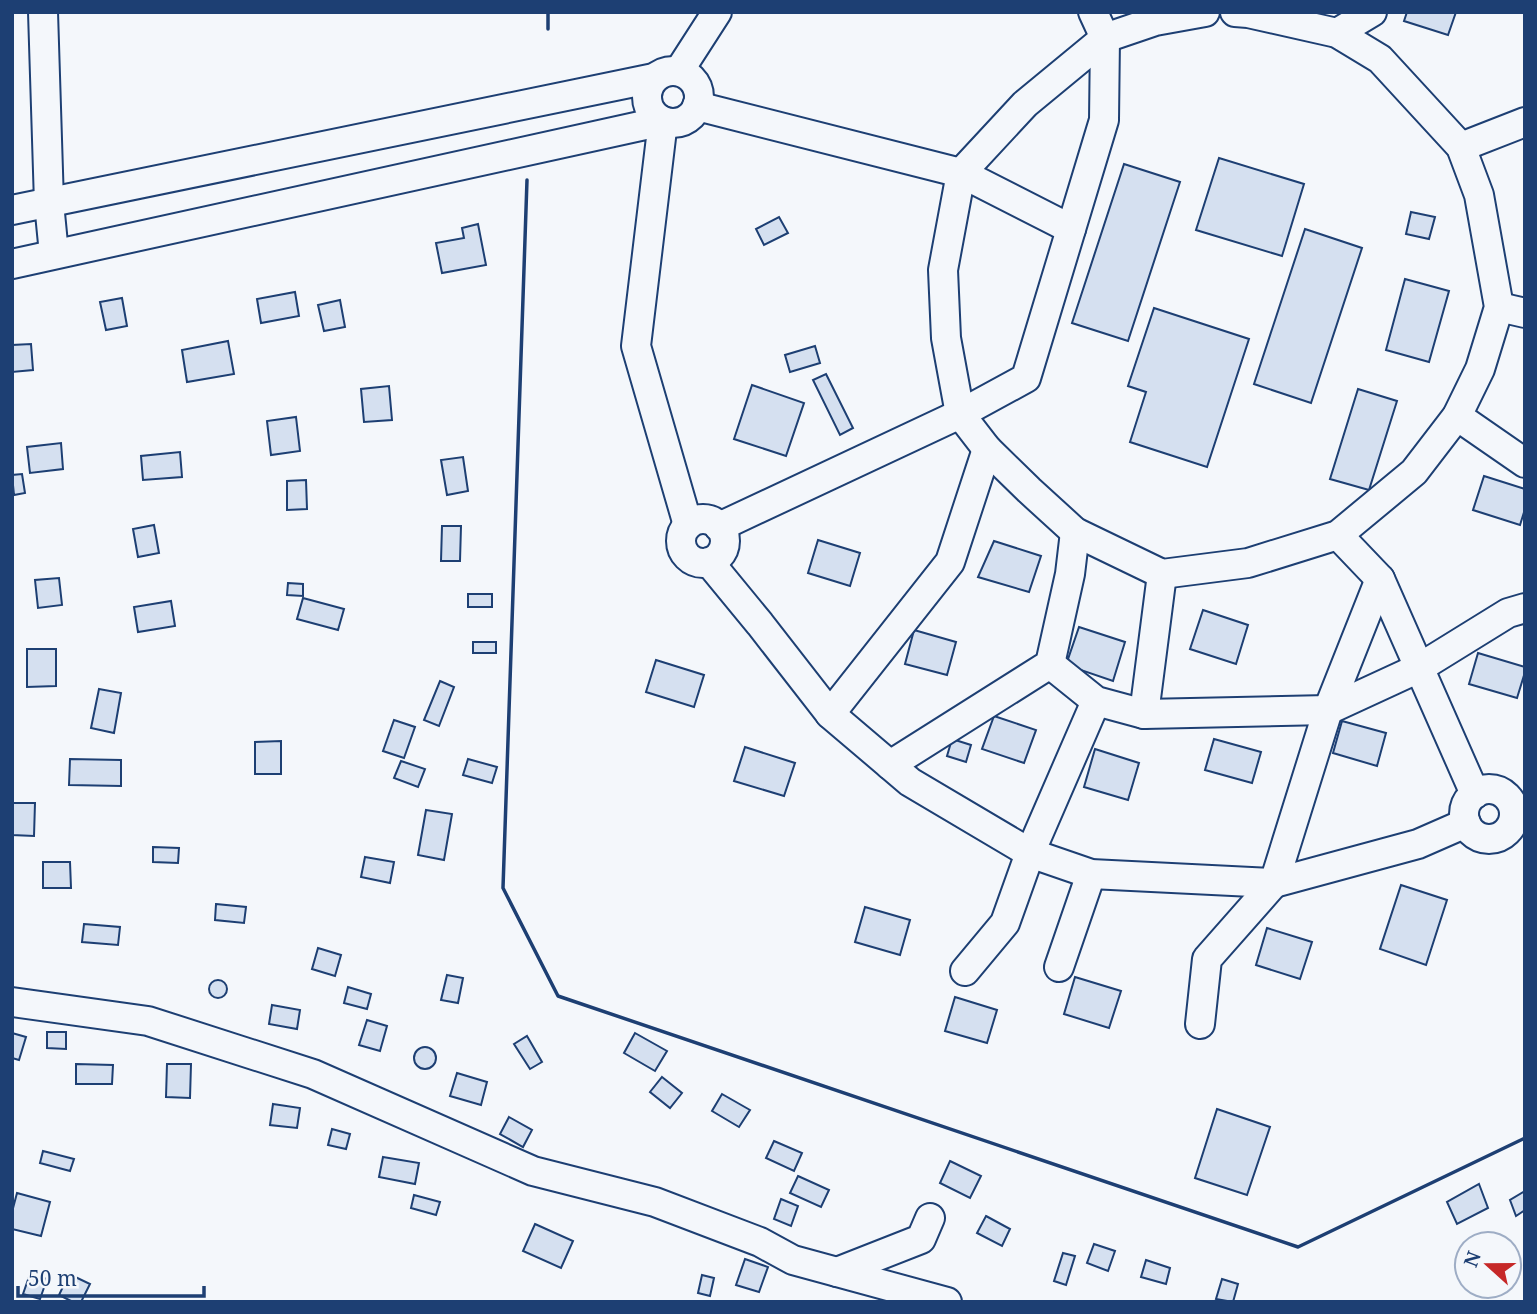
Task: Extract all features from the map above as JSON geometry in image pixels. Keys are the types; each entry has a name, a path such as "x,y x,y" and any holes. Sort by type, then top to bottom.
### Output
{"street":[{"path":"43,12 49,203 54,254"},
{"path":"12,210 667,75 694,81 698,89 697,106 687,119 671,123 656,117 650,111 646,95 649,86 667,75 717,12"},
{"path":"719,527 960,414 1026,379 1104,120 1105,38 1093,12"},
{"path":"1205,12 1155,21 1105,38 1025,104 961,173 943,270 946,338 960,414 987,449 1075,532 1162,573 1248,563 1339,535 1414,472 1457,416 1512,310 1479,195 1461,147 1380,59 1337,33 1244,13"},
{"path":"1337,33 1371,12"},
{"path":"1461,147 1520,125 1525,99"},
{"path":"697,106 961,173 1071,229"},
{"path":"12,264 663,121"},
{"path":"663,121 636,346 688,525"},
{"path":"1457,416 1525,463"},
{"path":"830,714 950,562 987,449"},
{"path":"708,520 719,527 724,540 720,554 709,562 695,562 688,558 681,538 688,525 708,520"},
{"path":"890,765 1050,664 1070,574 1075,532"},
{"path":"1339,535 1380,579 1475,794"},
{"path":"709,562 830,714 910,782 1030,853 1091,874 1274,883 1418,844 1466,823"},
{"path":"1144,714 1162,573"},
{"path":"1200,1024 1207,959 1274,883 1328,709 1380,579"},
{"path":"1050,664 1096,701 1144,714 1328,709 1419,668 1508,613 1525,608"},
{"path":"965,971 1006,922 1030,853 1096,701"},
{"path":"1483,790 1499,791 1506,796 1518,798 1512,824 1501,836 1485,839 1471,831 1466,823 1469,799 1483,790"},
{"path":"1059,967 1091,874"},
{"path":"12,1002 148,1021 313,1074 533,1171 655,1202 760,1242 793,1260 947,1302"},
{"path":"837,1272 920,1239 930,1218"}],"building":[{"path":"1407,12 1456,12 1448,35 1404,21"},
{"path":"1219,158 1304,184 1282,256 1196,230"},
{"path":"1124,164 1180,182 1128,341 1072,323"},
{"path":"1411,212 1435,217 1429,239 1406,234"},
{"path":"779,217 788,233 764,245 756,229"},
{"path":"478,224 486,265 442,273 436,243 464,238 462,228"},
{"path":"1305,229 1362,248 1311,403 1254,384"},
{"path":"1405,279 1449,291 1429,362 1386,350"},
{"path":"295,292 299,316 261,323 257,299"},
{"path":"122,298 127,326 106,330 100,302"},
{"path":"340,300 345,327 324,331 318,305"},
{"path":"1154,308 1249,339 1207,467 1130,442 1146,392 1128,386"},
{"path":"228,341 234,374 187,382 182,350"},
{"path":"31,344 33,370 12,372 12,345"},
{"path":"815,346 820,363 790,372 785,355"},
{"path":"826,374 853,428 840,435 813,380"},
{"path":"752,385 804,403 786,456 734,439"},
{"path":"389,386 392,420 364,422 361,389"},
{"path":"1358,389 1397,401 1369,490 1330,479"},
{"path":"296,417 300,451 271,455 267,421"},
{"path":"61,443 63,469 30,473 27,447"},
{"path":"180,452 182,477 143,480 141,456"},
{"path":"463,457 468,491 447,495 441,460"},
{"path":"22,474 25,493 14,495 12,475"},
{"path":"1484,476 1525,489 1525,509 1520,525 1473,510"},
{"path":"306,480 307,509 287,510 287,481"},
{"path":"154,525 159,553 138,557 133,529"},
{"path":"442,526 461,526 460,561 441,561"},
{"path":"818,540 860,553 850,586 808,573"},
{"path":"994,541 1041,556 1029,592 978,577"},
{"path":"59,578 62,605 38,608 35,580"},
{"path":"288,583 303,584 303,596 287,595"},
{"path":"468,594 492,594 492,607 468,607"},
{"path":"303,598 344,609 338,630 297,619"},
{"path":"171,601 175,626 138,632 134,607"},
{"path":"1203,610 1248,625 1236,664 1190,649"},
{"path":"1079,627 1125,642 1113,681 1066,665"},
{"path":"914,630 956,642 947,675 905,664"},
{"path":"473,642 496,642 496,653 473,653"},
{"path":"27,649 56,649 56,686 27,687"},
{"path":"1478,653 1525,667 1517,698 1469,684"},
{"path":"656,660 704,675 694,707 646,692"},
{"path":"440,681 454,687 439,726 424,720"},
{"path":"99,689 121,693 114,733 91,728"},
{"path":"994,716 1036,730 1024,763 982,749"},
{"path":"394,720 415,727 404,758 383,751"},
{"path":"1342,721 1386,733 1377,766 1333,753"},
{"path":"952,739 971,745 966,762 947,756"},
{"path":"1214,739 1261,752 1252,783 1205,770"},
{"path":"281,741 281,774 255,774 255,742"},
{"path":"745,747 795,763 784,796 734,781"},
{"path":"1095,749 1139,763 1128,800 1084,787"},
{"path":"70,759 121,760 121,786 69,785"},
{"path":"468,759 497,767 492,783 463,775"},
{"path":"401,761 425,769 418,787 394,778"},
{"path":"12,803 35,803 34,836 12,835"},
{"path":"426,810 452,814 444,860 418,855"},
{"path":"153,847 179,848 178,863 153,862"},
{"path":"365,857 394,862 390,883 361,877"},
{"path":"43,862 70,862 71,888 43,888"},
{"path":"1401,885 1447,900 1426,965 1380,949"},
{"path":"216,904 246,907 244,923 215,920"},
{"path":"865,907 910,920 900,955 855,942"},
{"path":"84,924 120,927 118,945 82,942"},
{"path":"1267,928 1312,942 1300,979 1256,965"},
{"path":"318,948 341,955 335,976 312,969"},
{"path":"447,975 463,978 458,1003 441,1000"},
{"path":"1075,977 1121,991 1109,1028 1064,1014"},
{"path":"218,980 224,983 227,989 224,995 218,998 212,995 209,989 212,983"},
{"path":"348,987 371,994 367,1009 344,1003"},
{"path":"955,997 997,1010 987,1043 945,1031"},
{"path":"272,1005 300,1010 297,1029 269,1024"},
{"path":"367,1020 387,1026 380,1051 359,1045"},
{"path":"47,1032 66,1032 66,1049 47,1048"},
{"path":"12,1033 26,1037 19,1060 12,1058"},
{"path":"635,1033 667,1051 655,1071 624,1053"},
{"path":"527,1036 542,1062 530,1069 514,1044"},
{"path":"425,1047 433,1050 436,1058 433,1066 425,1069 417,1066 414,1058 417,1050"},
{"path":"76,1064 113,1065 112,1084 76,1084"},
{"path":"167,1064 191,1064 190,1098 166,1097"},
{"path":"457,1073 487,1082 481,1105 450,1096"},
{"path":"662,1077 682,1093 670,1108 650,1092"},
{"path":"722,1094 750,1110 739,1127 712,1111"},
{"path":"273,1104 300,1108 297,1128 270,1125"},
{"path":"1217,1109 1270,1127 1247,1195 1195,1178"},
{"path":"509,1117 532,1130 523,1147 500,1134"},
{"path":"332,1129 350,1134 346,1149 328,1145"},
{"path":"774,1141 802,1153 794,1171 766,1158"},
{"path":"43,1151 74,1159 70,1171 40,1163"},
{"path":"383,1157 419,1163 415,1184 379,1177"},
{"path":"950,1161 981,1176 970,1198 940,1183"},
{"path":"798,1176 829,1190 821,1207 790,1193"},
{"path":"1479,1184 1488,1208 1457,1224 1447,1202"},
{"path":"1525,1191 1525,1210 1516,1216 1510,1200"},
{"path":"17,1193 50,1202 41,1236 12,1229 12,1212"},
{"path":"414,1195 440,1202 436,1215 411,1208"},
{"path":"781,1199 798,1206 791,1226 774,1219"},
{"path":"986,1216 1010,1229 1002,1246 977,1233"},
{"path":"535,1224 573,1241 561,1268 523,1251"},
{"path":"1094,1244 1115,1251 1108,1271 1087,1263"},
{"path":"1063,1253 1075,1256 1066,1285 1054,1281"},
{"path":"745,1259 768,1267 759,1292 736,1285"},
{"path":"1146,1260 1170,1268 1166,1284 1141,1277"},
{"path":"30,1274 47,1279 40,1299 23,1294"},
{"path":"69,1274 90,1284 81,1302 73,1302 59,1295"},
{"path":"702,1275 714,1278 710,1296 698,1293"},
{"path":"1222,1279 1238,1284 1233,1302 1216,1299"}],"wall":[{"path":"548,12 548,29"},
{"path":"527,180 503,888 558,996 1298,1247 1525,1138"}]}
